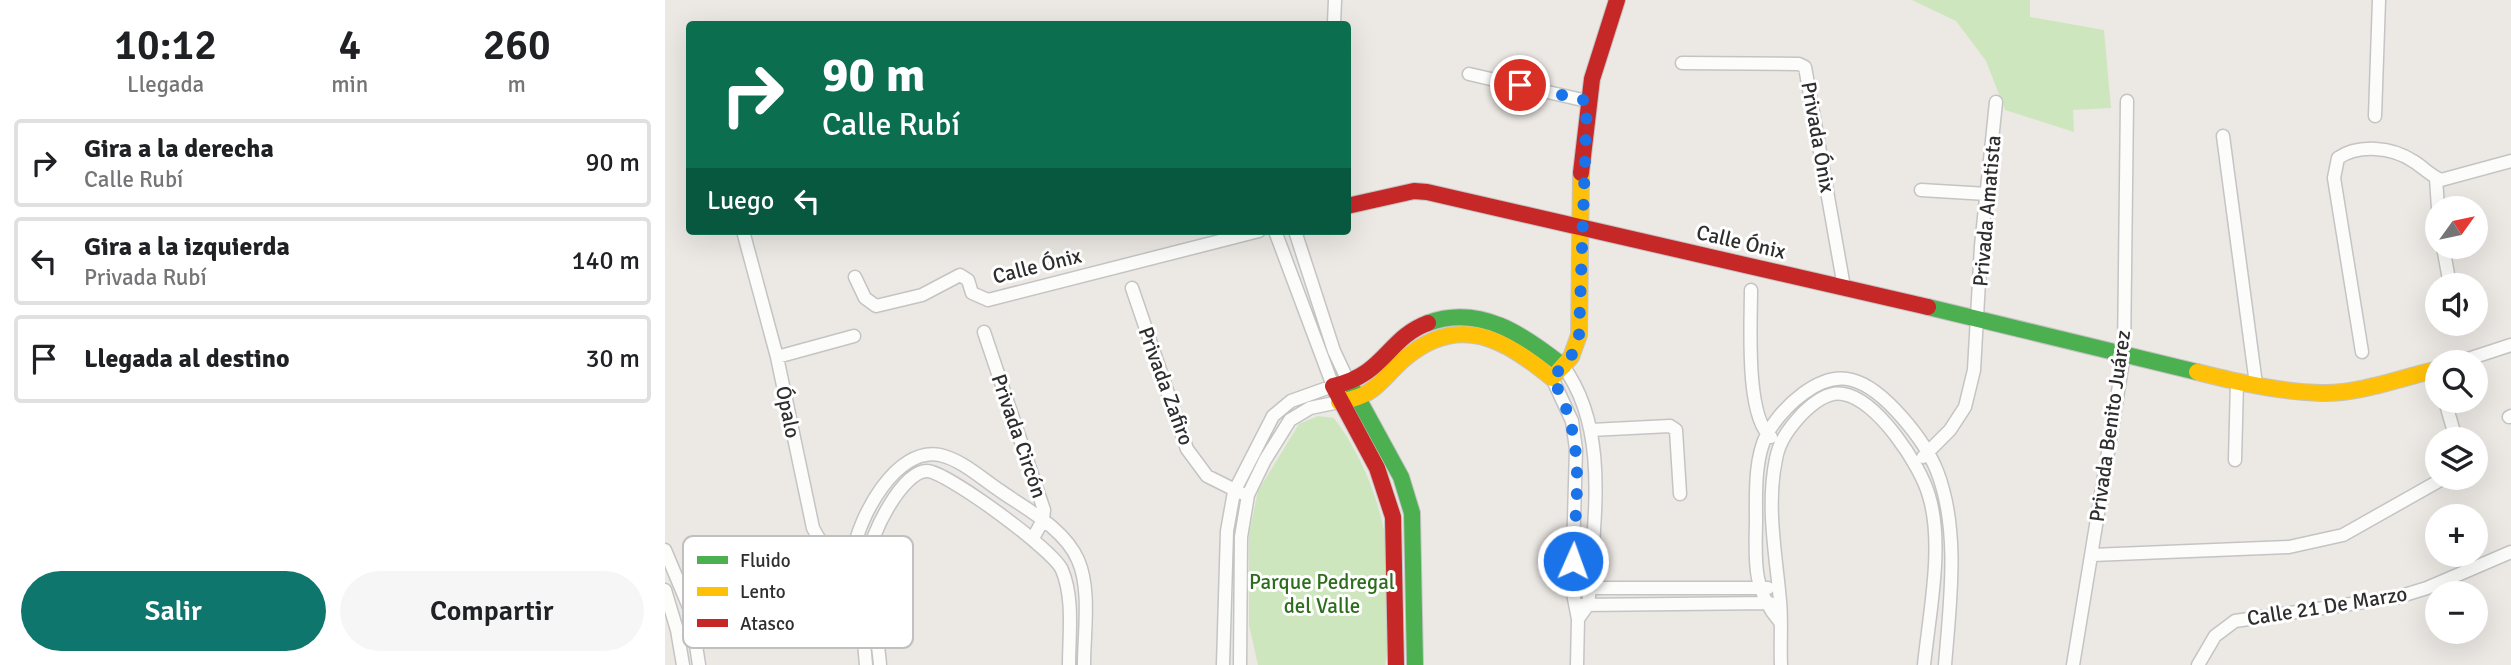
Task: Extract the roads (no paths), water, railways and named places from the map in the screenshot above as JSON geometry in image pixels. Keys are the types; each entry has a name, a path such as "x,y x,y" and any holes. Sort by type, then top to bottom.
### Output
{"street":[{"path":"1334,21 1335,0"},
{"path":"1558,372 1571,357 1579,335 1587,101 1601,42 1618,0"},
{"path":"2375,116 2379,0"},
{"name":"Privada Ónix","path":"1682,63 1798,64 1805,67 1845,287"},
{"path":"1469,74 1587,101"},
{"name":"Privada Benito Juárez","path":"2073,665 2124,355 2127,101"},
{"name":"Privada Amatista","path":"1915,463 1950,430 1965,407 1979,320 1996,102"},
{"path":"2223,136 2256,384"},
{"path":"2362,352 2334,178 2338,158 2360,149 2388,151 2412,160 2441,180 2511,161"},
{"path":"2436,178 2437,196"},
{"path":"1921,190 1987,194"},
{"name":"Calle Ónix","path":"1351,205 1414,191 1845,287 2237,382 2294,391 2348,390 2425,373"},
{"name":"Ópalo","path":"744,235 777,357 813,528 818,536"},
{"name":"Calle Ónix","path":"855,277 865,298 876,306 922,295 960,275 968,281 972,293 988,300 1243,235"},
{"path":"1276,235 1339,402 1377,468 1393,517 1396,665"},
{"path":"1296,235 1334,351 1401,477 1412,513 1414,664"},
{"name":"Privada Zafiro","path":"1132,288 1187,449 1207,476 1234,492 1248,495"},
{"path":"1751,290 1752,370 1758,411 1767,434 1780,444"},
{"path":"1224,664 1227,543 1234,492 1273,416 1291,401 1365,378 1411,333 1426,324 1454,316 1484,318 1508,326 1581,396 1591,430 1594,512 1588,605 1578,619"},
{"name":"Privada Circón","path":"984,332 1042,503 1043,520 1033,538"},
{"path":"1240,665 1241,537 1248,495 1265,460 1290,420 1310,408 1360,399 1375,391 1402,360 1420,347 1445,336 1465,333 1485,334 1558,372 1572,421 1576,449 1572,588 1578,619 1577,665"},
{"path":"777,357 855,336"},
{"path":"2488,353 2511,345"},
{"path":"1780,622 1764,603 1756,540 1757,489 1767,434 1784,411 1813,388 1831,380 1849,379 1863,384 1888,404 1915,434 1942,486 1951,536 1945,665"},
{"path":"2235,460 2237,382"},
{"path":"1780,665 1781,602 1772,508 1780,444 1793,423 1811,405 1829,396 1846,394 1865,404 1881,419 1915,463 1930,497 1934,532 1924,665"},
{"path":"1591,430 1669,426 1675,430 1680,494"},
{"path":"860,536 873,503 884,484 902,465 926,455 940,455 961,464 1043,520 1069,544 1080,565 1084,588 1084,665"},
{"path":"878,536 905,481 922,471 938,472 1033,538 1063,570 1069,617 1069,665"},
{"path":"2092,555 2289,547 2320,541 2343,535 2425,489"},
{"path":"665,550 683,593"},
{"name":"Calle 21 De Marzo","path":"2198,665 2215,636 2235,621 2398,597 2427,588 2511,552"},
{"path":"1572,588 1778,588"},
{"path":"665,590 677,630 683,665"},
{"path":"1574,605 1781,602"}],"park label":[{"name":"Parque Pedregal del Valle","path":"1322,594"}]}
